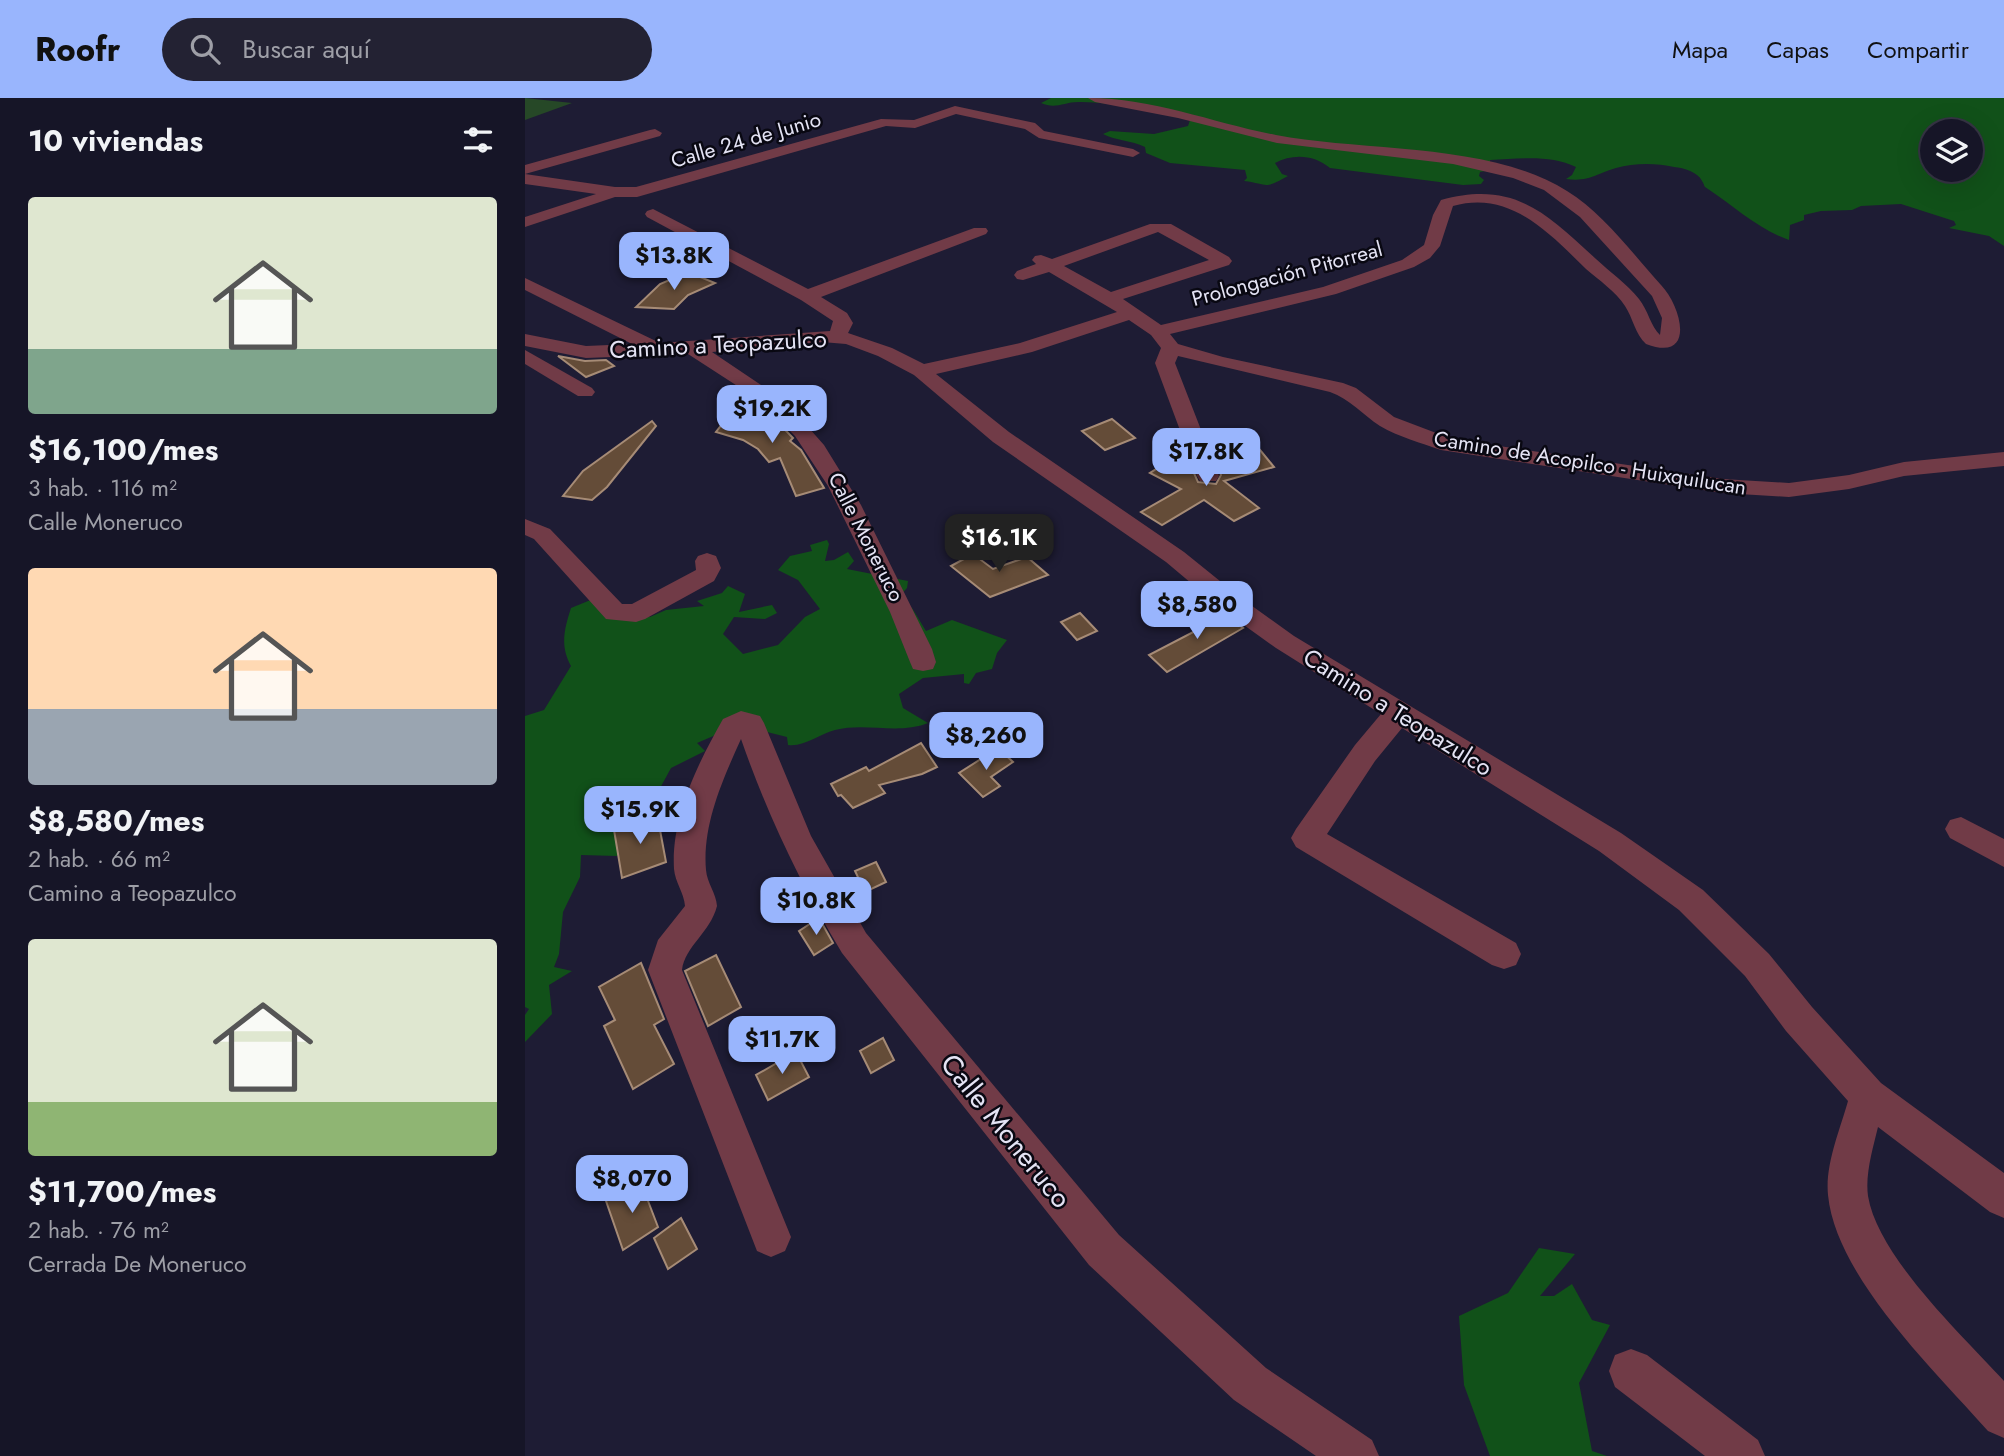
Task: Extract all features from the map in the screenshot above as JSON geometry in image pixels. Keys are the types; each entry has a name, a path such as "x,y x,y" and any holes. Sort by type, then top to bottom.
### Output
{"street":[{"name":"Prolongación Pitorreal","path":"1095,98 1187,116 1285,141 1401,153 1464,163 1496,170 1550,188 1585,215 1663,298 1672,319 1669,338 1654,341 1632,302 1553,226 1516,205 1469,197 1447,203 1440,215 1434,245 1426,253 1399,267 1164,340"},
{"name":"Calle 24 de Junio","path":"615,192 643,190 886,122 915,124 958,110 1030,126 1039,134 1133,153"},
{"path":"525,170 655,133"},
{"path":"525,179 615,192"},
{"path":"525,222 615,192"},
{"path":"653,214 807,296 840,317 844,323 836,337"},
{"path":"1023,275 1156,227 1168,229 1223,261 1113,297"},
{"path":"807,296 979,231"},
{"name":"Camino de Acopilco - Huixquilucan","path":"1035,256 1050,267 1113,297 1164,340 1219,362 1336,387 1349,392 1387,421 1407,431 1449,445 1683,481 1789,490 1849,482 1904,469 2004,459"},
{"path":"525,283 657,349"},
{"path":"921,371 1025,348 1132,313"},
{"name":"Camino a Teopazulco","path":"525,340 586,352 692,348 772,339 836,337 885,352 921,371 1001,437 1175,557 1249,617 1610,842 1691,900 1757,965 1799,1019 1868,1096 2004,1198"},
{"path":"1164,340 1165,363 1208,476"},
{"name":"Calle Moneruco","path":"692,348 764,394 788,415 825,459 902,607 923,662"},
{"path":"525,356 585,392"},
{"path":"534,530 615,613 622,615 636,613 705,575 709,568 708,561"},
{"path":"1399,712 1365,753 1307,838 1504,954"},
{"name":"Calle Moneruco","path":"771,1237 665,970 665,958 698,915 701,904 690,872 696,826 708,779 733,726 746,721 752,728 769,776 828,902 854,943 1104,1250 1250,1384 1356,1456"},
{"path":"1961,829 2004,854"},
{"path":"1868,1096 1848,1177 1849,1199 1855,1224 1884,1276 2004,1415"},
{"path":"1631,1371 1742,1456"}],"green space":[{"path":"525,98 572,103 525,120"},
{"path":"1051,98 2004,98 2004,246 1989,236 1949,228 1956,225 1954,221 1901,204 1861,206 1852,210 1821,211 1804,215 1804,220 1790,225 1789,240 1747,217 1705,187 1694,173 1682,168 1660,165 1623,166 1574,180 1566,179 1576,167 1556,160 1490,160 1490,170 1480,172 1479,176 1484,180 1481,184 1463,185 1330,168 1318,160 1296,157 1275,163 1282,174 1288,176 1270,185 1262,184 1244,181 1247,178 1245,170 1170,163 1146,153 1145,147 1103,134 1110,131 1154,134 1188,126 1190,120 1095,102 1052,106 1041,103"},
{"path":"827,540 829,544 825,561 834,560 848,552 854,561 847,569 908,581 907,588 896,600 912,608 926,631 952,620 1007,640 997,653 992,669 976,673 969,684 964,683 964,674 923,678 899,694 903,708 928,723 917,726 847,728 806,742 788,745 787,737 739,725 697,743 705,751 671,768 653,801 635,805 617,856 581,855 580,877 563,912 559,954 554,967 572,971 549,985 552,1014 525,1042 525,1015 529,1009 525,1007 525,716 544,710 571,666 565,652 564,638 571,608 593,599 650,617 666,610 704,606 697,601 722,593 728,586 745,594 739,612 772,605 777,613 765,619 734,617 723,634 743,654 778,645 805,617 820,609 798,580 778,570 790,556 812,551 810,545"},
{"path":"1539,1248 1575,1254 1540,1296 1554,1296 1572,1284 1592,1320 1610,1325 1579,1383 1592,1451 1607,1456 1490,1456 1464,1385 1459,1316 1508,1293"}],"building":[{"path":"688,272 715,283 688,295 674,309 636,307 660,284"},
{"path":"558,356 585,361 606,360 614,366 586,377"},
{"path":"738,404 761,412 766,410 793,438 790,441 801,450 824,488 796,496 780,458 769,462 758,449 743,440 716,432"},
{"path":"1112,419 1135,438 1105,450 1082,431"},
{"path":"652,421 656,426 607,487 592,500 563,496 583,471"},
{"path":"1260,450 1274,467 1224,481 1259,508 1234,521 1204,500 1162,525 1141,512 1181,489 1150,473 1177,456 1189,462 1198,482 1216,484 1221,475 1216,462"},
{"path":"973,554 993,569 1027,557 1048,575 990,597 951,566"},
{"path":"1219,610 1243,628 1167,672 1149,655 1203,627 1197,622"},
{"path":"1080,613 1097,631 1077,640 1061,622"},
{"path":"921,743 937,767 922,774 879,785 885,793 853,808 841,795 838,796 831,784 866,767 869,771"},
{"path":"998,748 1013,762 991,777 1000,786 983,797 959,773"},
{"path":"657,814 666,862 622,878 614,830"},
{"path":"876,862 886,882 865,892 855,871"},
{"path":"819,918 833,943 814,955 799,931"},
{"path":"716,955 741,1007 708,1026 685,971"},
{"path":"641,963 664,1019 654,1025 674,1064 633,1089 604,1026 615,1020 599,987"},
{"path":"883,1038 894,1060 871,1073 860,1051"},
{"path":"796,1052 809,1077 768,1100 756,1075"},
{"path":"640,1180 658,1227 623,1250 606,1201"},
{"path":"681,1218 697,1249 668,1269 654,1238"}]}
